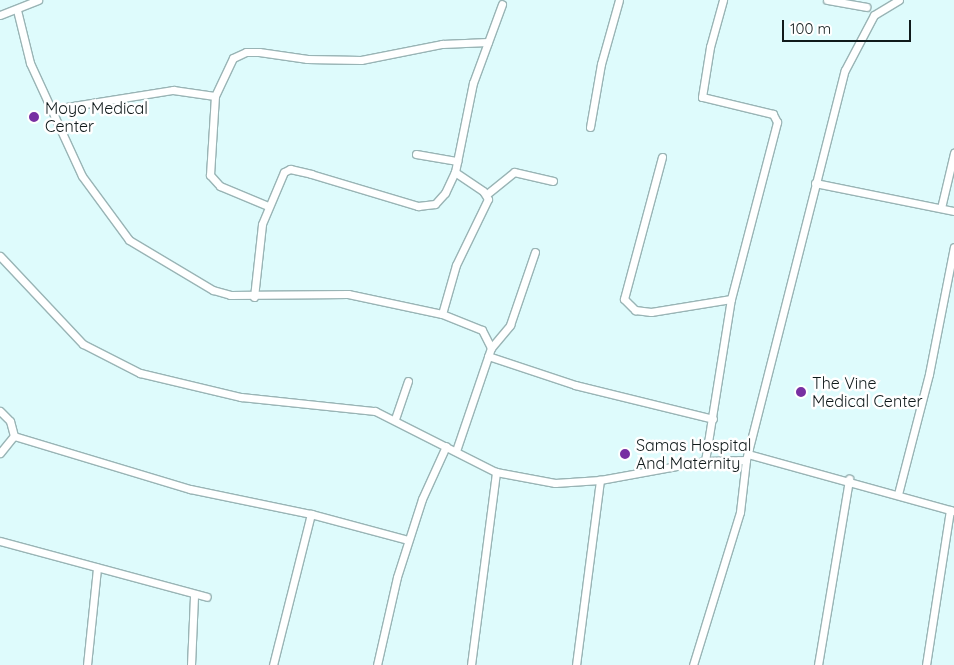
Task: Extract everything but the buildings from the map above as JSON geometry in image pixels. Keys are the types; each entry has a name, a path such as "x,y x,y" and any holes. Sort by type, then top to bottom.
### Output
{"street":[{"path":"0,15 17,10 38,0"},
{"path":"590,127 601,64 619,0"},
{"path":"705,461 731,299 777,122 773,114 702,97 710,47 723,0"},
{"path":"827,0 866,3 874,15"},
{"path":"693,665 740,512 747,457 845,70 874,15 899,0"},
{"path":"254,297 258,241 268,206 284,172 290,169 429,206 445,193 455,172 467,104 502,4"},
{"path":"17,10 30,63 54,109 82,176 129,240 213,290 230,295 254,297 348,294 442,314 482,330 491,348"},
{"path":"268,206 220,186 210,174 215,96 233,58 246,52 307,59 361,60 442,44 488,42"},
{"path":"54,109 173,90 215,96"},
{"path":"941,208 954,153"},
{"path":"416,154 457,161"},
{"path":"662,157 624,298 635,310 651,312 731,299"},
{"path":"442,314 456,265 488,202 487,194 455,172"},
{"path":"487,194 514,172 553,181"},
{"path":"815,183 954,211"},
{"path":"898,494 929,374 954,247"},
{"path":"456,451 491,348 510,325 535,252"},
{"path":"0,256 83,344 140,373 207,391 359,407 395,419 496,472 545,482 600,480 705,461 747,457 849,480 952,511 926,665"},
{"path":"488,356 575,385 713,419"},
{"path":"395,419 408,381"},
{"path":"0,411 10,421 14,436"},
{"path":"0,453 14,436"},
{"path":"14,436 190,489 311,514 408,540"},
{"path":"377,665 408,540 422,499 446,446"},
{"path":"472,665 496,472"},
{"path":"576,665 600,480"},
{"path":"818,665 849,480"},
{"path":"273,665 311,514"},
{"path":"0,541 194,595 208,597"},
{"path":"87,665 96,568"},
{"path":"191,664 194,595"}],"place":[{"name":"Moyo Medical Center","path":"34,117"},
{"name":"The Vine Medical Center","path":"801,392"},
{"name":"Samas Hospital And Maternity","path":"625,454"}]}
